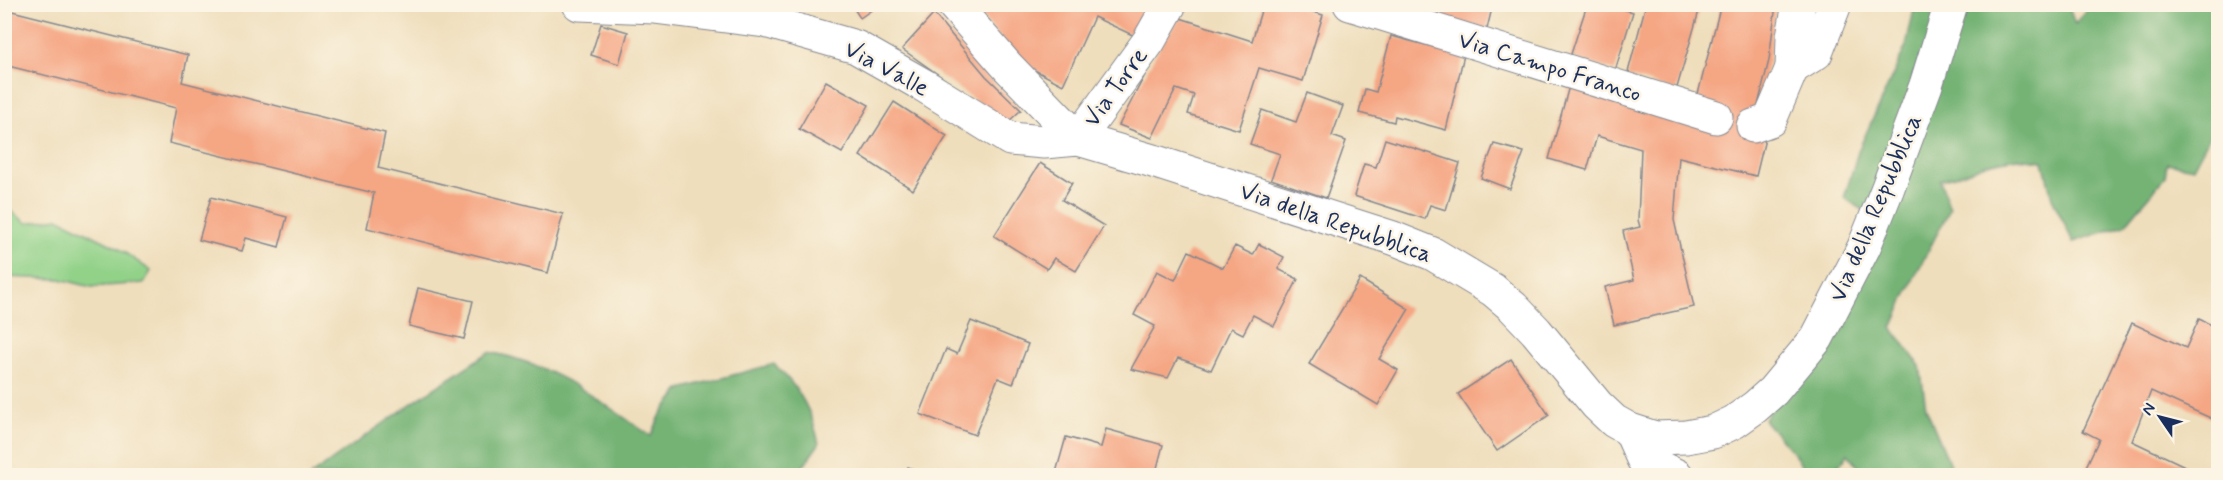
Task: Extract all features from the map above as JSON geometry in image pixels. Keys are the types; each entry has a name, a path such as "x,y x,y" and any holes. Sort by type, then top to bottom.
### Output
{"street":[{"name":"Via Valle","path":"579,4 654,6 765,21 856,47 1010,139 1044,142 1078,139"},
{"path":"952,4 1008,67 1078,139"},
{"name":"Via Torre","path":"1078,139 1149,41 1170,4"},
{"name":"Via Campo Franco","path":"1350,4 1396,11 1716,117"},
{"path":"1753,126 1770,120 1792,68 1793,36 1799,4"},
{"path":"1792,68 1816,53 1835,4"},
{"name":"Via della Repubblica","path":"1078,139 1393,238 1433,254 1493,290 1513,307 1536,331 1597,405 1614,421 1630,430 1655,438 1713,432 1734,422 1773,391 1817,338 1864,247 1884,200 1926,85 1951,4"},
{"path":"1630,430 1643,459 1677,476"}],"green space":[{"path":"1915,5 2068,5 2075,24 2091,5 2218,5 2218,121 2193,168 2167,163 2165,177 2125,225 2073,242 2052,198 2043,161 2017,158 1985,164 1969,172 1940,180 1950,209 1914,278 1892,328 1920,366 1926,408 1953,472 1957,475 1862,475 1863,473 1848,454 1831,471 1807,475 1795,455 1764,420 1887,225 1844,198 1859,149 1906,46"},
{"path":"4,206 27,223 58,218 118,248 151,271 144,283 91,287 60,279 5,277"},
{"path":"489,352 534,365 555,374 594,397 651,436 662,412 681,389 774,364 791,382 803,400 813,421 819,444 797,475 311,475 412,403"}],"building":[{"path":"851,4 880,4 860,18"},
{"path":"972,4 1156,4 1141,39 1094,17 1063,85 1021,63"},
{"path":"1263,4 1288,4 1323,15 1303,81 1259,68 1239,130 1188,114 1194,95 1176,89 1152,138 1119,125 1160,46 1180,18 1252,41"},
{"path":"1408,4 1493,4 1486,33 1407,10"},
{"path":"1646,4 1701,4 1676,91 1627,76"},
{"path":"1721,4 1776,4 1769,60 1753,126 1765,139 1756,176 1679,157 1674,220 1694,307 1614,325 1605,287 1634,280 1623,231 1640,227 1638,220 1641,149 1597,136 1587,170 1549,159 1569,86 1697,98"},
{"path":"1587,5 1607,5 1633,12 1615,71 1570,57"},
{"path":"4,9 188,55 182,82 385,133 378,168 563,214 548,273 367,228 374,193 169,143 176,108 4,65"},
{"path":"934,14 986,76 1021,110 1007,123 902,49"},
{"path":"601,24 628,32 619,64 591,55"},
{"path":"1391,36 1464,55 1446,130 1395,116 1394,122 1359,113 1365,89 1376,92"},
{"path":"826,81 869,105 842,153 799,129"},
{"path":"1307,93 1343,106 1332,136 1346,141 1326,198 1271,179 1280,154 1250,144 1262,110 1296,122"},
{"path":"894,102 947,136 913,190 860,156"},
{"path":"1385,139 1460,163 1446,210 1430,205 1425,219 1354,196 1364,164 1376,167"},
{"path":"1494,144 1524,152 1510,189 1481,178"},
{"path":"1040,163 1072,183 1062,200 1104,226 1076,271 1054,258 1047,269 994,236"},
{"path":"211,197 287,217 279,247 246,238 242,251 199,240"},
{"path":"1259,244 1284,257 1278,269 1298,279 1274,326 1253,315 1243,334 1231,328 1211,370 1178,358 1168,378 1131,369 1155,326 1134,315 1157,271 1175,280 1189,251 1223,268 1235,246 1253,255"},
{"path":"1360,279 1409,309 1379,359 1398,370 1378,405 1309,364"},
{"path":"418,288 473,301 464,339 409,326"},
{"path":"2199,319 2218,328 2217,421 2151,391 2132,441 2206,476 2093,476 2084,471 2099,439 2083,431 2132,323 2186,348"},
{"path":"971,321 1028,344 1013,384 998,378 975,435 920,414 946,349 957,354"},
{"path":"1511,359 1549,415 1497,451 1458,394"},
{"path":"1106,429 1163,445 1155,476 1055,476 1066,437 1101,447"},
{"path":"908,467 930,475 930,476 905,476"},
{"path":"4,470 18,475 18,476 4,476"}]}
